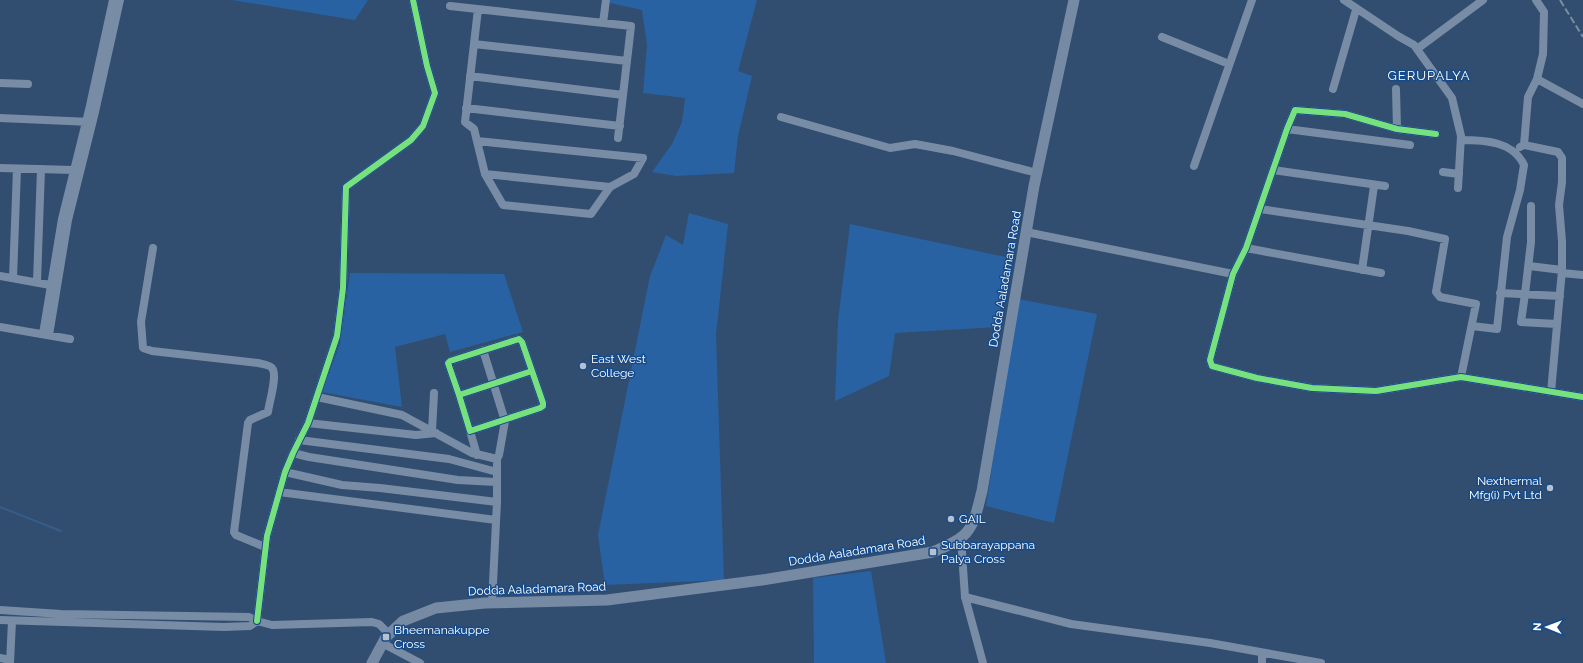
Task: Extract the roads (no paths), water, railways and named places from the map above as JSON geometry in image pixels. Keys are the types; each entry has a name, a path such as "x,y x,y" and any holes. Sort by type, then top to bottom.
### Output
{"main road":[{"name":"Dodda Aaladamara Road","path":"372,663 382,643 403,621 436,608 492,603 607,600 675,592 933,552 962,538 967,533 976,516 982,491 1037,173 1074,0"}],"street":[{"path":"46,335 113,0"},
{"path":"46,335 50,285 62,219 120,0"},
{"path":"0,620 224,627 250,626 257,621 265,547 279,492 292,453 308,422 337,336 343,288 346,187 411,140 423,126 435,93 427,66 413,0"},
{"path":"603,23 606,0"},
{"path":"1194,166 1252,0"},
{"path":"1344,0 1356,10 1414,45 1452,98 1461,136 1461,175 1458,188"},
{"path":"1417,49 1483,0"},
{"path":"1524,145 1528,97 1537,79 1542,56 1544,12 1536,0"},
{"path":"450,6 630,26 618,138"},
{"path":"477,141 642,158 634,174 610,187 591,214 503,205 485,174 474,129 464,122 478,9"},
{"path":"1333,89 1356,10"},
{"path":"1162,37 1229,64"},
{"path":"474,44 627,61"},
{"path":"470,76 623,95"},
{"path":"1537,79 1583,104"},
{"path":"0,83 28,84"},
{"path":"1396,89 1397,129"},
{"path":"466,108 620,126"},
{"path":"1436,134 1397,129 1345,114 1295,110 1246,248 1233,274 1210,364 1214,367 1257,378 1312,388 1376,391 1461,377 1583,397"},
{"path":"781,117 890,148 915,144 953,151 1037,173"},
{"path":"0,118 88,125"},
{"path":"0,124 88,125"},
{"path":"1287,129 1410,145"},
{"path":"1461,140 1483,140 1506,146 1512,150 1524,163 1520,190 1507,237 1496,330 1472,326"},
{"path":"1512,150 1524,145 1558,152 1562,156 1562,179 1558,209 1562,241 1562,272 1551,392"},
{"path":"0,168 74,170"},
{"path":"13,278 17,169"},
{"path":"37,282 41,169"},
{"path":"1274,170 1374,186 1385,186"},
{"path":"1443,172 1461,175"},
{"path":"485,174 610,187"},
{"path":"1362,270 1374,186"},
{"path":"1531,206 1529,266 1521,322 1557,324"},
{"path":"1260,209 1408,231 1445,239 1436,292 1440,297 1476,304 1461,377"},
{"path":"1026,232 1233,274"},
{"path":"153,248 141,322 143,348 258,363 271,367 273,370 275,376 268,412 250,420 248,423 234,532 236,535 265,547"},
{"path":"1246,248 1381,273"},
{"path":"1529,266 1583,274"},
{"path":"0,276 50,285"},
{"path":"1500,293 1560,296"},
{"path":"0,326 70,339"},
{"path":"470,431 543,406 543,402 522,342 519,339 450,361 448,363 477,455"},
{"path":"483,350 506,423 500,455 497,459 497,502 492,603"},
{"path":"459,395 532,371"},
{"path":"434,393 434,432"},
{"path":"317,397 402,415 477,455 497,459"},
{"path":"308,422 416,435 434,432"},
{"path":"299,440 449,459 497,472"},
{"path":"292,453 309,457 458,480 496,482"},
{"path":"286,472 342,486 380,488 497,502"},
{"path":"279,492 496,520"},
{"path":"962,538 965,597 983,663"},
{"path":"965,597 1071,624 1129,631 1322,663"},
{"path":"0,610 61,614 249,617 272,625 372,622 379,624 389,634"},
{"path":"0,658 10,661 12,621"},
{"path":"382,643 420,663"},
{"path":"1262,653 1262,663"}],"waterway":[{"path":"0,507 61,531"}],"railway":[{"path":"1560,0 1583,37"}],"place":[{"name":"East West College","path":"583,366"},
{"name":"Nexthermal Mfg(i) Pvt Ltd","path":"1550,488"},
{"name":"GAIL","path":"951,519"},
{"name":"Subbarayappana Palya Cross","path":"933,552"},
{"name":"Bheemanakuppe Cross","path":"386,637"}],"district":[{"name":"GERUPALYA","path":"1429,75"}]}
